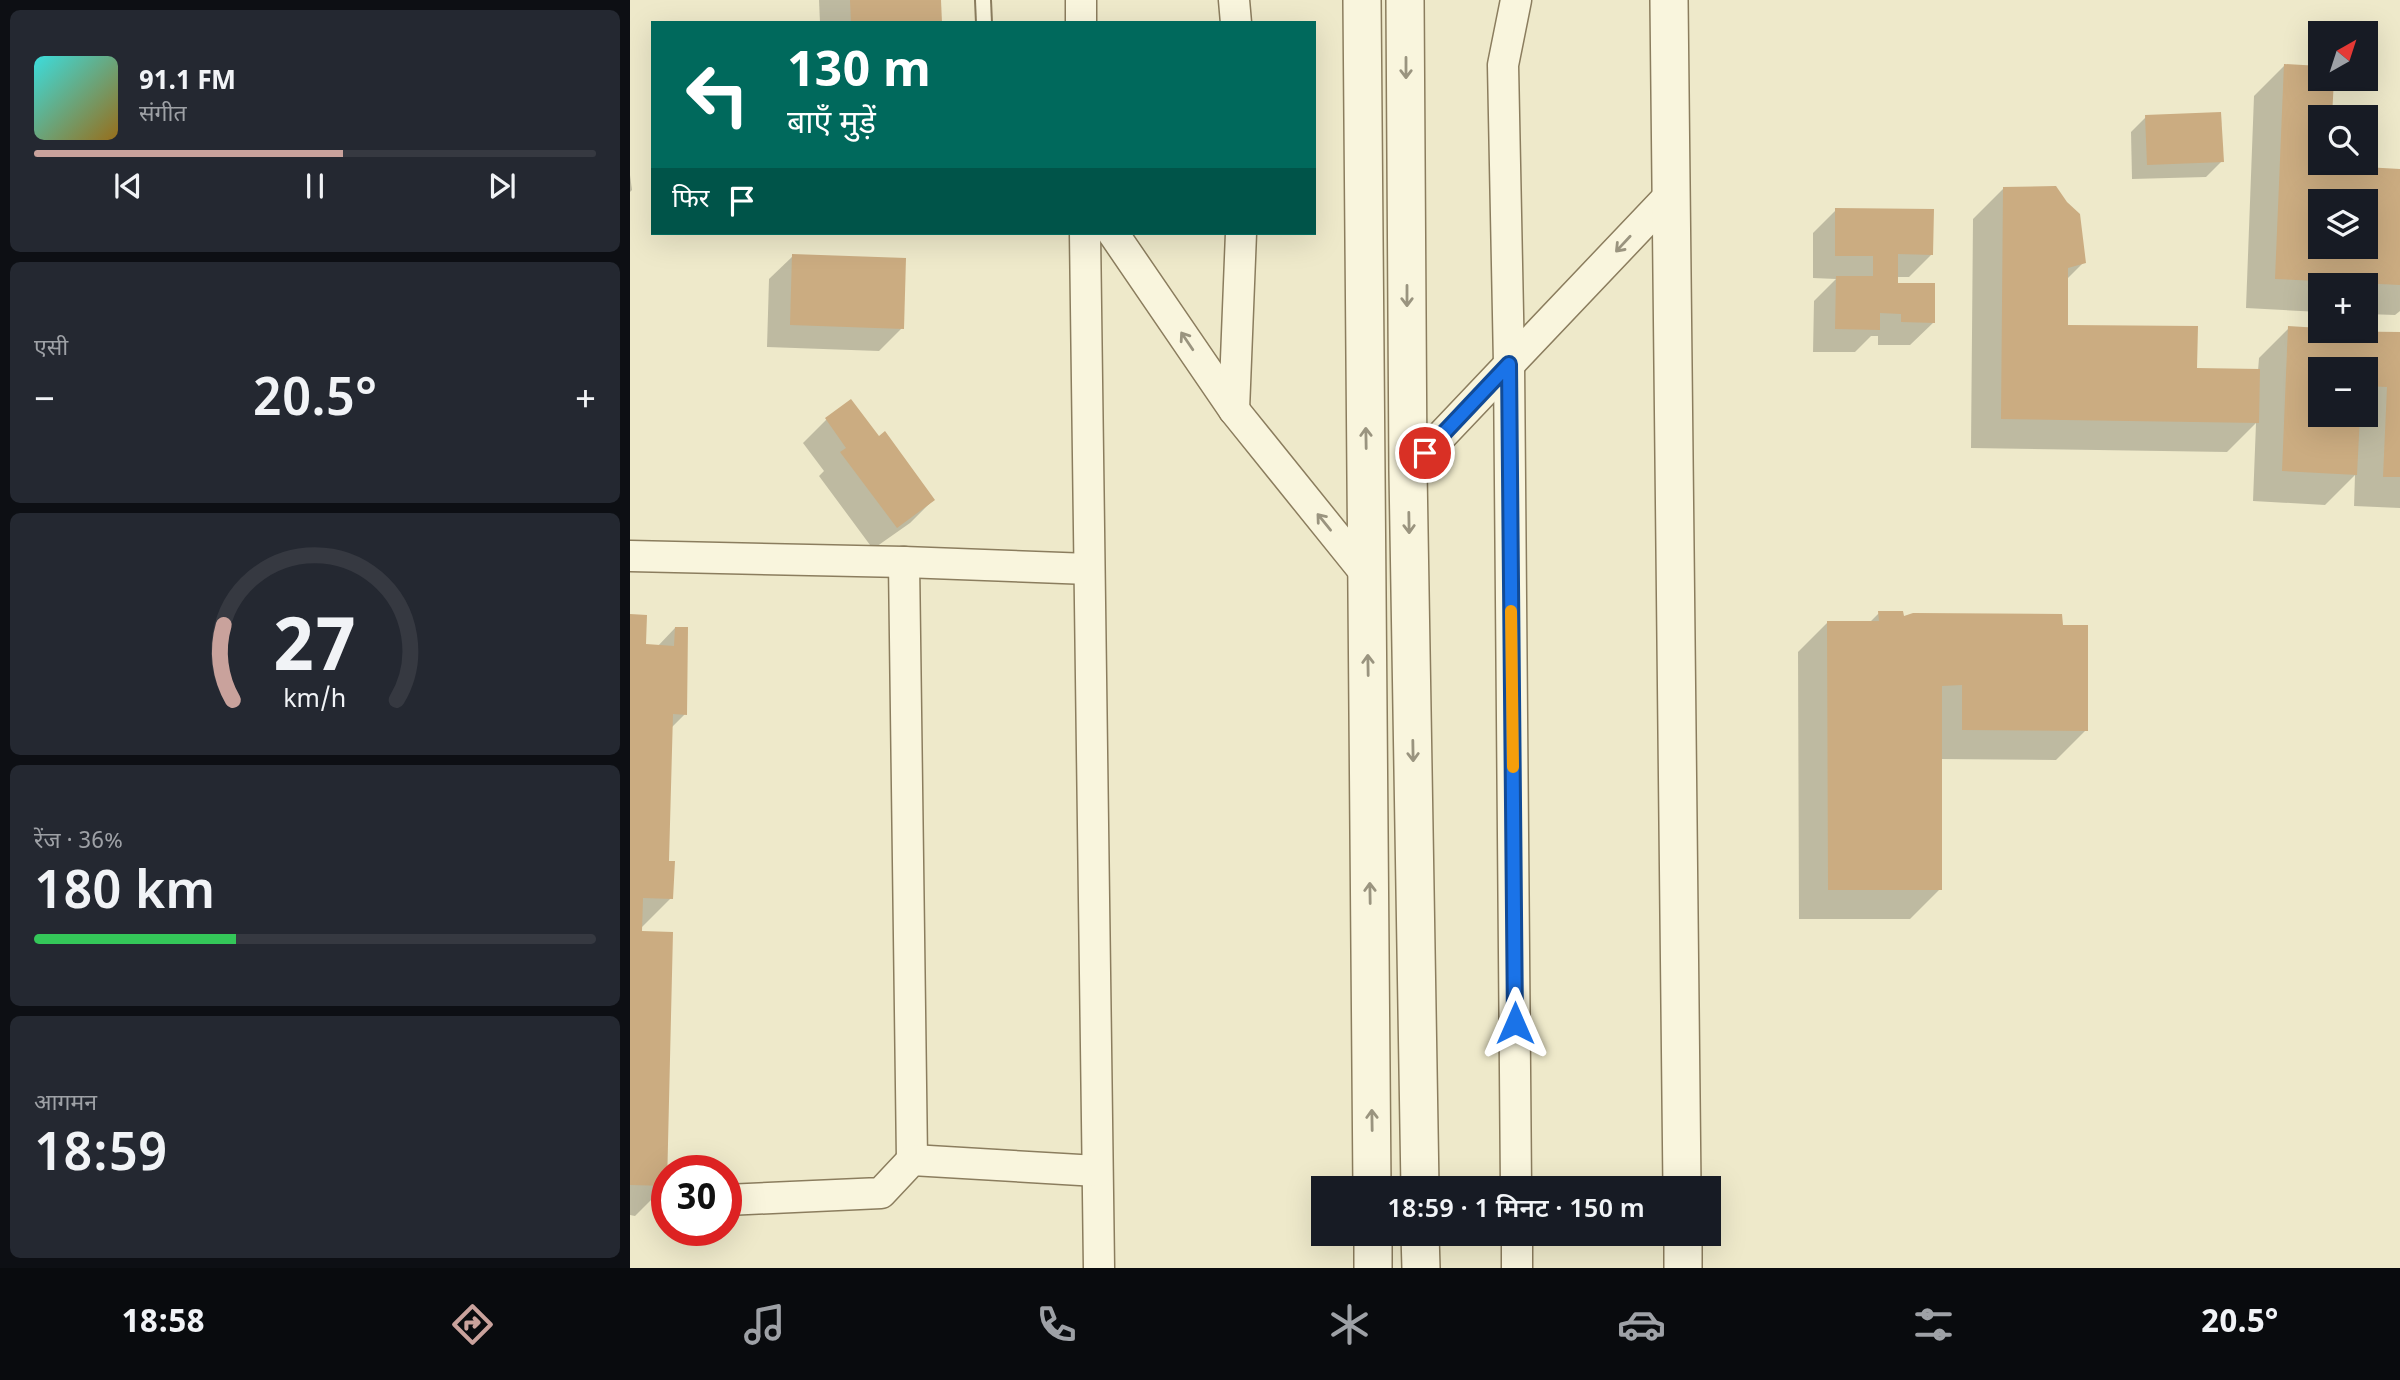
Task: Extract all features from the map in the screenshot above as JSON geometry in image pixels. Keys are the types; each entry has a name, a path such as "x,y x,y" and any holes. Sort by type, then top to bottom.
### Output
{"street":[{"path":"1081,0 1081,21"},
{"path":"1234,0 1237,21"},
{"path":"1362,0 1372,1176"},
{"path":"1405,0 1408,471 1420,1176"},
{"path":"1516,0 1503,65 1509,364 1516,1176"},
{"path":"1669,0 1682,1176"},
{"path":"1408,471 1670,195"},
{"path":"1085,235 1099,1268"},
{"path":"1114,235 1234,410 1367,575"},
{"path":"1234,410 1241,235"},
{"path":"630,556 1089,569"},
{"path":"742,1199 881,1193 912,1160 904,562"},
{"path":"912,1160 1097,1171"},
{"path":"1373,1246 1373,1268"},
{"path":"1420,1246 1421,1268"},
{"path":"1517,1246 1517,1268"},
{"path":"1683,1246 1683,1268"}],"lane":[{"path":"983,0 984,21"}],"building":[{"path":"850,0 941,0 942,21 851,21"},
{"path":"2284,64 2308,65 2308,91 2333,91 2333,105 2308,105 2308,175 2378,175 2378,168 2400,169 2400,285 2378,284 2378,273 2308,273 2308,281 2275,279"},
{"path":"2221,112 2224,162 2147,165 2145,115"},
{"path":"2056,186 2080,214 2086,263 2068,268 2068,325 2198,326 2197,368 2260,369 2259,423 2001,419 2003,187"},
{"path":"1835,208 1934,209 1933,255 1898,254 1898,283 1935,283 1935,323 1901,322 1901,314 1880,313 1880,330 1835,329 1836,276 1873,276 1873,256 1835,256"},
{"path":"792,254 906,258 904,329 790,325"},
{"path":"2288,326 2308,327 2308,343 2378,343 2378,332 2400,332 2400,477 2383,477 2387,387 2378,387 2378,357 2308,357 2308,427 2359,427 2357,475 2282,471"},
{"path":"851,399 879,436 885,431 935,500 897,528 840,452 846,448 825,418"},
{"path":"1878,611 1903,611 1904,616 1913,613 2062,614 2063,625 2088,625 2088,731 1962,730 1962,685 1942,686 1942,890 1828,890 1827,621 1879,621"},
{"path":"630,614 647,615 646,644 674,646 675,627 688,627 687,715 673,714 669,861 675,861 673,899 643,898 642,931 673,932 668,1155 651,1155 651,1186 630,1185"}],"slow traffic":[{"path":"1511,611 1513,767"}],"route":[{"path":"1425,453 1509,364 1515,1023"}]}
